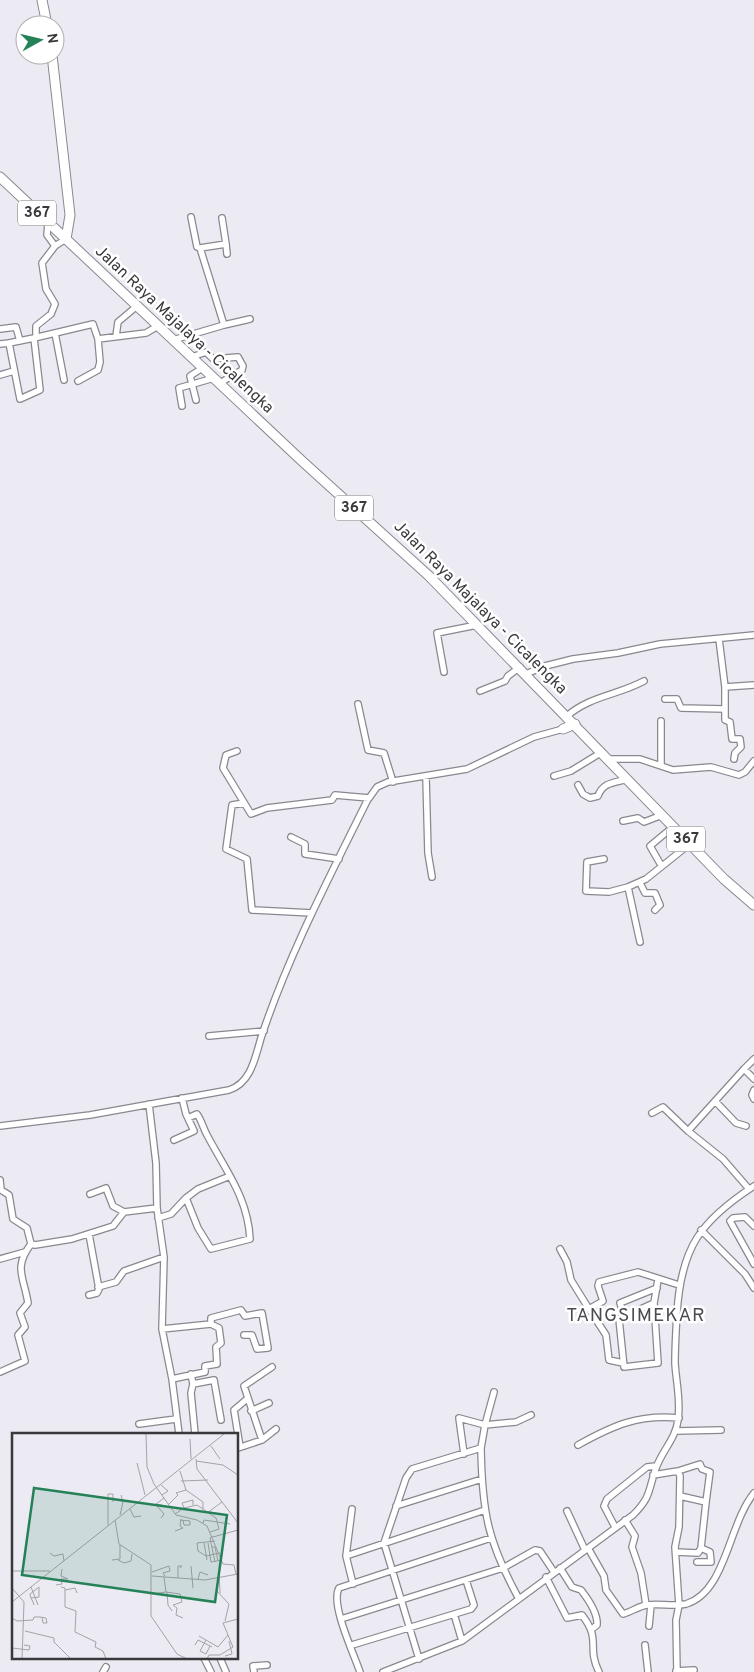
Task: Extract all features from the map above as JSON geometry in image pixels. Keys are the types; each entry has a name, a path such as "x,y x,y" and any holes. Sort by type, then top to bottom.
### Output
{"main road":[{"path":"42,0 45,15"},
{"path":"53,65 70,215 66,239"},
{"name":"Jalan Raya Majalaya - Cicalengka","path":"0,177 173,340 429,576 724,879 754,905"},
{"path":"563,729 575,724"}],"street":[{"path":"191,217 197,247 200,248 224,325"},
{"path":"222,218 227,254"},
{"path":"48,223 47,235 55,246"},
{"path":"9,343 20,398 40,390 35,338 36,326 51,314 55,304 46,289 42,263 55,246 66,239"},
{"path":"200,248 226,244"},
{"path":"116,336 118,322 137,306"},
{"path":"173,340 250,319"},
{"path":"0,344 93,324 98,339 99,367 96,372 78,381"},
{"path":"98,339 146,334 158,326"},
{"path":"0,329 16,327 20,341"},
{"path":"55,333 64,380"},
{"path":"182,406 179,388 217,380 242,370 238,357 213,358 206,352 192,357"},
{"path":"196,400 190,376 204,368"},
{"path":"0,375 14,371"},
{"path":"444,672 437,633 477,625"},
{"path":"480,691 505,681 508,676 573,659 618,653 660,644 754,635"},
{"path":"720,639 725,687 725,720 730,722 732,739 740,739 741,747 737,750 734,759"},
{"path":"567,716 587,701 628,690 644,681"},
{"path":"725,687 754,685"},
{"path":"665,699 678,699 681,708 725,709"},
{"path":"358,704 368,750 384,753 393,782"},
{"path":"661,721 661,766"},
{"path":"0,1126 90,1115 229,1090 240,1085 251,1070 272,1003 312,913 369,798 377,787 393,782 467,769 534,737 563,729"},
{"path":"237,750 226,755 223,768 252,814 267,808 332,800 335,795 369,798"},
{"path":"554,776 571,771 602,752"},
{"path":"614,765 640,759 673,770 711,767 739,775 746,772 754,761"},
{"path":"426,777 428,853 432,877"},
{"path":"578,785 585,796 592,798 598,796 600,789 604,785 628,779"},
{"path":"244,803 232,805 226,849 247,859 252,910 312,913"},
{"path":"623,821 638,818 644,822 662,815"},
{"path":"661,865 650,846 674,826"},
{"path":"291,837 305,844 305,854 339,858"},
{"path":"604,859 587,862 586,892 609,892 640,882 691,843"},
{"path":"640,882 645,893 655,894 660,905 655,910"},
{"path":"628,887 640,942"},
{"path":"209,1036 264,1030"},
{"path":"688,1132 754,1060"},
{"path":"744,1069 754,1079"},
{"path":"754,1090 752,1095 754,1099"},
{"path":"174,1140 194,1131 182,1098"},
{"path":"715,1101 736,1123 746,1126"},
{"path":"149,1104 156,1163 157,1208 164,1257 162,1329 172,1379 179,1433"},
{"path":"383,1672 462,1641 625,1520 636,1511 649,1495 656,1466 676,1431 678,1418 675,1356 679,1286 687,1256 701,1230 727,1206 752,1188 723,1159 688,1132 663,1107 652,1113"},
{"path":"186,1198 198,1228 211,1250 249,1240 242,1198 197,1114 188,1118"},
{"path":"158,1218 171,1214 186,1198 198,1189 230,1176"},
{"path":"0,1180 1,1190 9,1195 13,1219 27,1228 31,1244"},
{"path":"90,1194 106,1188 113,1206 124,1212 157,1208"},
{"path":"727,1206 733,1218"},
{"path":"0,1372 25,1361 18,1335 25,1327 20,1313 28,1303 20,1271 21,1260 31,1244 72,1239 89,1234 115,1225 124,1212"},
{"path":"733,1218 745,1217 754,1226"},
{"path":"733,1218 730,1224 754,1264"},
{"path":"701,1230 745,1274 754,1288"},
{"path":"89,1234 98,1287 98,1293 89,1295"},
{"path":"560,1248 566,1260 571,1280 606,1335 609,1360 623,1363 625,1367 658,1363 654,1303 658,1280"},
{"path":"0,1258 25,1252"},
{"path":"98,1287 117,1282 124,1271 164,1257"},
{"path":"589,1310 603,1301 598,1286 599,1282 638,1272 679,1286"},
{"path":"624,1315 620,1303 657,1288"},
{"path":"623,1363 618,1319 654,1303"},
{"path":"211,1324 212,1317 242,1310 245,1316 262,1313 268,1348 257,1349 252,1335 244,1335"},
{"path":"162,1329 211,1324 218,1327 220,1336 221,1344 216,1348 217,1364 205,1366 205,1372 172,1379"},
{"path":"262,1440 244,1386 272,1367"},
{"path":"191,1374 195,1433"},
{"path":"193,1384 214,1380 221,1420"},
{"path":"494,1392 481,1448 485,1510 491,1538 503,1568 519,1599"},
{"path":"237,1433 234,1410 248,1399"},
{"path":"251,1411 269,1403"},
{"path":"464,1454 459,1418 485,1425 516,1422 531,1415"},
{"path":"578,1445 617,1425 640,1418 656,1416 678,1418"},
{"path":"139,1424 176,1419"},
{"path":"239,1448 262,1440 276,1429"},
{"path":"676,1431 721,1430"},
{"path":"419,1658 384,1543 406,1478 412,1469 481,1448"},
{"path":"653,1475 678,1471 700,1464 702,1469 710,1472 702,1548 697,1554 676,1552"},
{"path":"615,1527 604,1506 608,1499 647,1467 656,1466"},
{"path":"678,1471 680,1496 676,1552 679,1604 676,1620 676,1671 694,1670"},
{"path":"396,1506 482,1479"},
{"path":"566,1511 586,1549 604,1576 606,1590 622,1614 648,1605 679,1604 693,1600 713,1584 732,1533 752,1501 754,1493"},
{"path":"680,1496 706,1502"},
{"path":"352,1509 346,1556 353,1584"},
{"path":"349,1555 485,1510"},
{"path":"625,1520 635,1536 632,1547 641,1573 648,1605 649,1626"},
{"path":"360,1672 352,1645 341,1619 338,1591 353,1584 491,1538"},
{"path":"697,1562 711,1562 710,1552 702,1548"},
{"path":"341,1619 503,1568 538,1550 554,1572"},
{"path":"560,1568 572,1587 582,1590 588,1600 597,1621 597,1625 592,1629"},
{"path":"546,1577 567,1618 582,1615 592,1629 595,1641 591,1652 599,1672"},
{"path":"352,1645 454,1614 474,1606 466,1580"},
{"path":"454,1614 462,1641"},
{"path":"645,1645 648,1672"},
{"path":"205,1660 211,1672"},
{"path":"221,1660 226,1672"},
{"path":"254,1672 253,1666 267,1665"}],"district":[{"name":"TANGSIMEKAR","path":"636,1316"}]}
